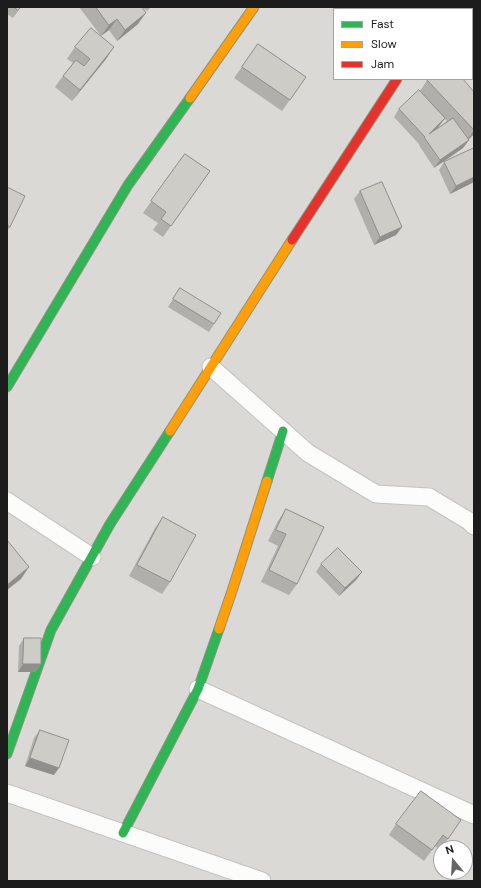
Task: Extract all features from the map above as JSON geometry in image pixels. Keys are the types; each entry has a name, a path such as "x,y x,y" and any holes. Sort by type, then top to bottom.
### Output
{"street":[{"path":"7,387 128,186 254,7"},
{"path":"7,754 51,630 110,524 396,80"},
{"path":"211,367 308,453 376,494 429,496 469,521 474,526"},
{"path":"123,833 198,689 232,591 283,430"},
{"path":"7,501 92,557"},
{"path":"198,689 474,815"},
{"path":"7,793 262,881"}],"shaded area":[{"path":"7,7 474,7 474,881 7,881"}],"building":[{"path":"14,7 21,7 18,10"},
{"path":"96,7 142,7 146,13 125,30 117,19 109,25"},
{"path":"91,28 114,47 80,90 63,76 76,60 84,66 90,59 75,47"},
{"path":"258,44 306,77 290,100 242,67"},
{"path":"427,80 464,80 474,92 474,130"},
{"path":"419,90 445,118 429,134 453,118 469,140 440,160 425,137 399,109"},
{"path":"474,148 474,177 456,186 444,162"},
{"path":"185,154 210,171 171,226 161,219 166,212 151,201"},
{"path":"382,182 402,227 380,237 360,191"},
{"path":"7,187 25,196 10,227 7,225"},
{"path":"180,288 221,313 214,324 173,299"},
{"path":"286,509 324,527 297,584 269,570 286,534 276,530"},
{"path":"163,517 196,535 170,582 137,565"},
{"path":"7,540 29,567 7,585"},
{"path":"338,548 362,572 345,588 321,564"},
{"path":"24,638 41,638 41,664 23,664"},
{"path":"40,730 69,740 59,768 30,758"},
{"path":"421,791 461,820 448,839 443,835 439,840 433,840 432,850 396,824"}],"traffic: fast":[{"path":"7,387 128,185 190,98"},
{"path":"7,754 51,630 110,524 170,431"},
{"path":"267,481 283,431"},
{"path":"123,833 198,689 219,629"}],"traffic: slow":[{"path":"190,98 254,7"},
{"path":"170,431 292,240"},
{"path":"219,629 267,481"}],"traffic: jam":[{"path":"292,240 396,80"}]}
